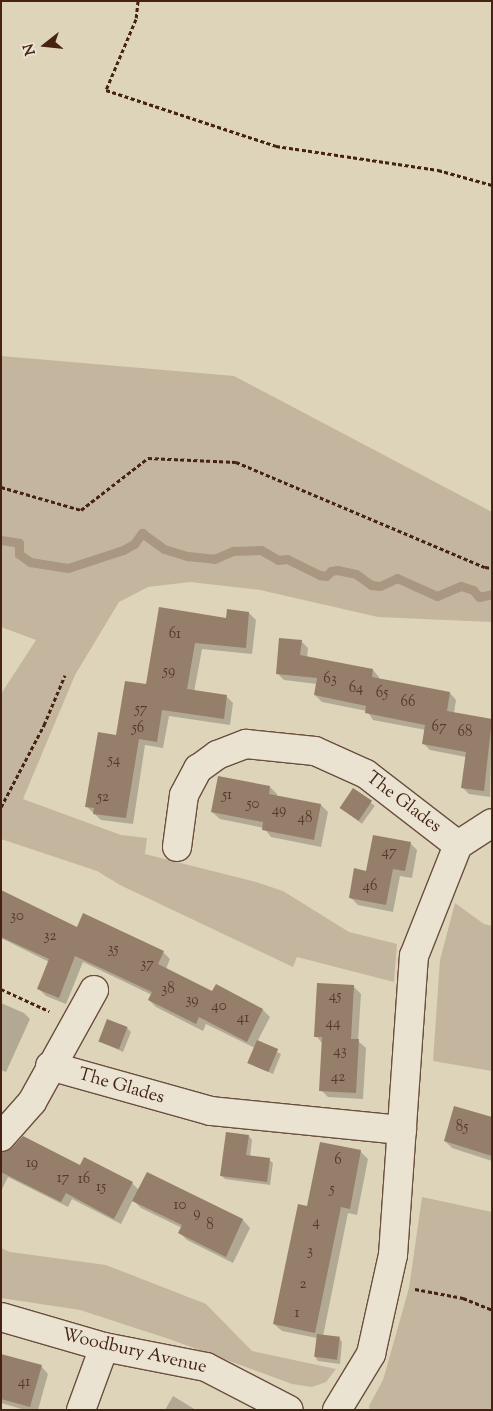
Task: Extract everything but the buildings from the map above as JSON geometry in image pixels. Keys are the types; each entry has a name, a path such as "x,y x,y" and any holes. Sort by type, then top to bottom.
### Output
{"street":[{"name":"The Glades","path":"177,847 184,795 198,769 217,755 246,744 315,751 366,774 458,845"},
{"name":"The Glades","path":"337,1410 372,1354 393,1255 414,956 458,845 492,824"},
{"path":"1,1137 32,1102 50,1066 94,990"},
{"name":"The Glades","path":"50,1066 210,1112 402,1130"},
{"name":"Woodbury Avenue","path":"1,1317 104,1348 206,1367 289,1410"},
{"path":"81,1410 104,1348"}],"path":[{"path":"138,1 136,19 106,90 276,146 438,170 492,185"},
{"path":"1,487 81,510 148,458 236,462 485,567 492,568"},
{"path":"1,807 44,724 65,675"},
{"path":"1,989 71,1030"},
{"path":"387,1283 463,1298 492,1310"}],"shaded area":[{"path":"1,356 234,376 492,512 492,622 378,617 260,590 190,582 148,587 119,602 75,675 23,799 121,835 147,838 145,854 256,882 283,891 349,932 397,944 394,982 297,957 293,967 120,885 97,871 1,839 1,694 36,640 1,627"},
{"path":"455,903 484,924 492,926 492,1071 433,1061 440,960"},
{"path":"422,1197 492,1212 492,1410 370,1410 369,1406 383,1380 409,1288"},
{"path":"1,1248 10,1252 106,1265 206,1304 252,1351 336,1369 326,1382 312,1387 292,1384 172,1340 80,1310 1,1298"}],"waterway":[{"path":"1,540 19,543 19,554 30,562 68,568 123,550 134,544 142,533 164,549 187,556 214,559 233,551 261,550 278,560 287,559 320,575 326,576 331,571 337,570 356,574 371,585 380,586 397,578 437,596 461,586 473,590 479,597 492,594"}]}
